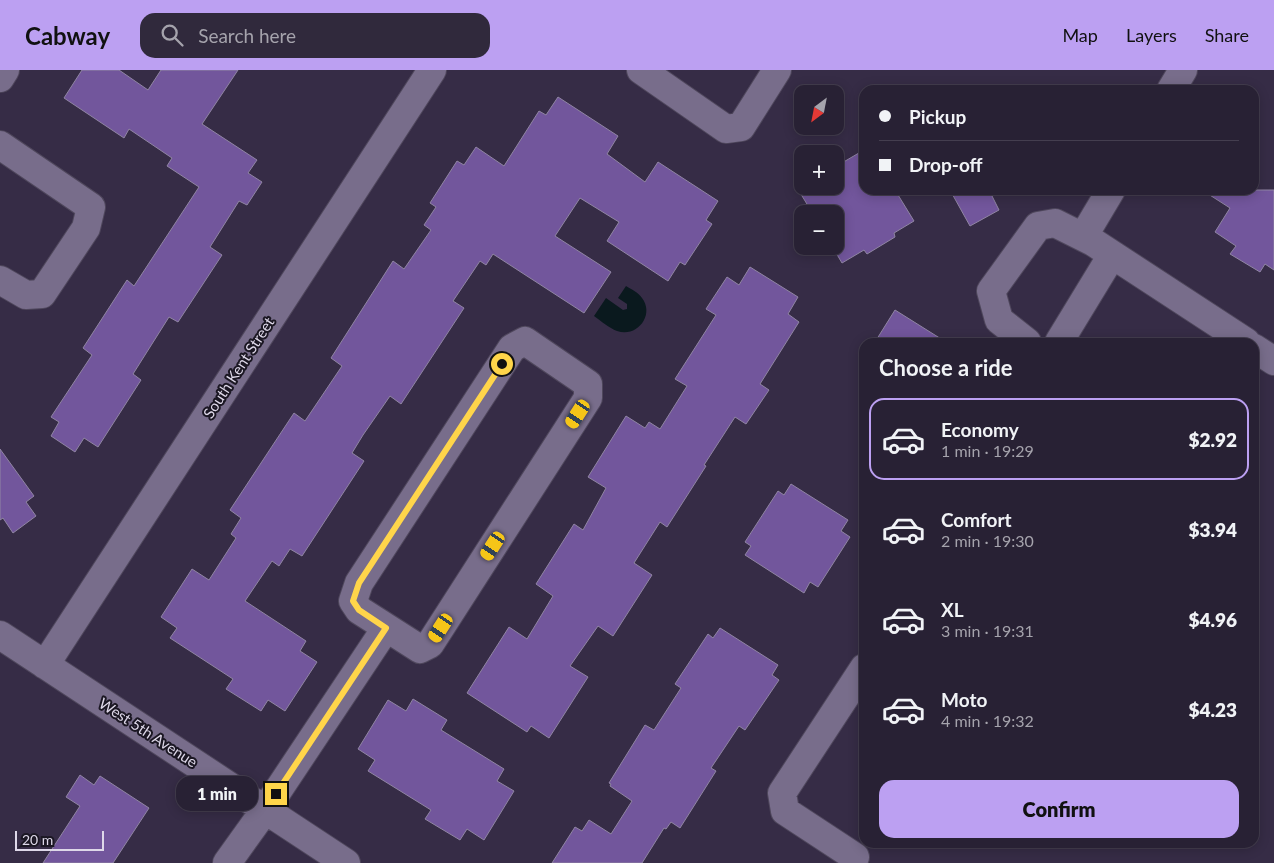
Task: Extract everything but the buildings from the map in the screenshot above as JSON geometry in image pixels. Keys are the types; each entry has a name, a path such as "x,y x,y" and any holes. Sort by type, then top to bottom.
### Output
{"street":[{"path":"0,78 4,70"},
{"name":"South Kent Street","path":"45,665 432,70"},
{"path":"641,70 726,129 741,127 777,70"},
{"path":"1174,85 1183,70"},
{"path":"0,145 91,206 86,228 42,294 26,295 0,280"},
{"path":"1083,237 1108,195"},
{"path":"1022,338 999,320 991,291 1038,226 1055,223 1112,254 1240,338"},
{"path":"1061,338 1112,254"},
{"path":"525,341 588,384 588,398 430,644 420,649 386,628 359,610 353,601 359,583 512,348 525,341"},
{"path":"1259,351 1274,361"},
{"path":"227,863 265,810 386,628"},
{"name":"West 5th Avenue","path":"0,635 346,863"},
{"path":"857,854 785,810 782,793 859,676"}],"shaded area":[{"path":"626,286 641,296 646,311 645,318 637,328 624,332 614,330 594,316 606,298 623,310 627,309 627,304 618,298"}],"route":[{"path":"276,794 386,628 359,610 353,601 359,583 502,364"}]}
